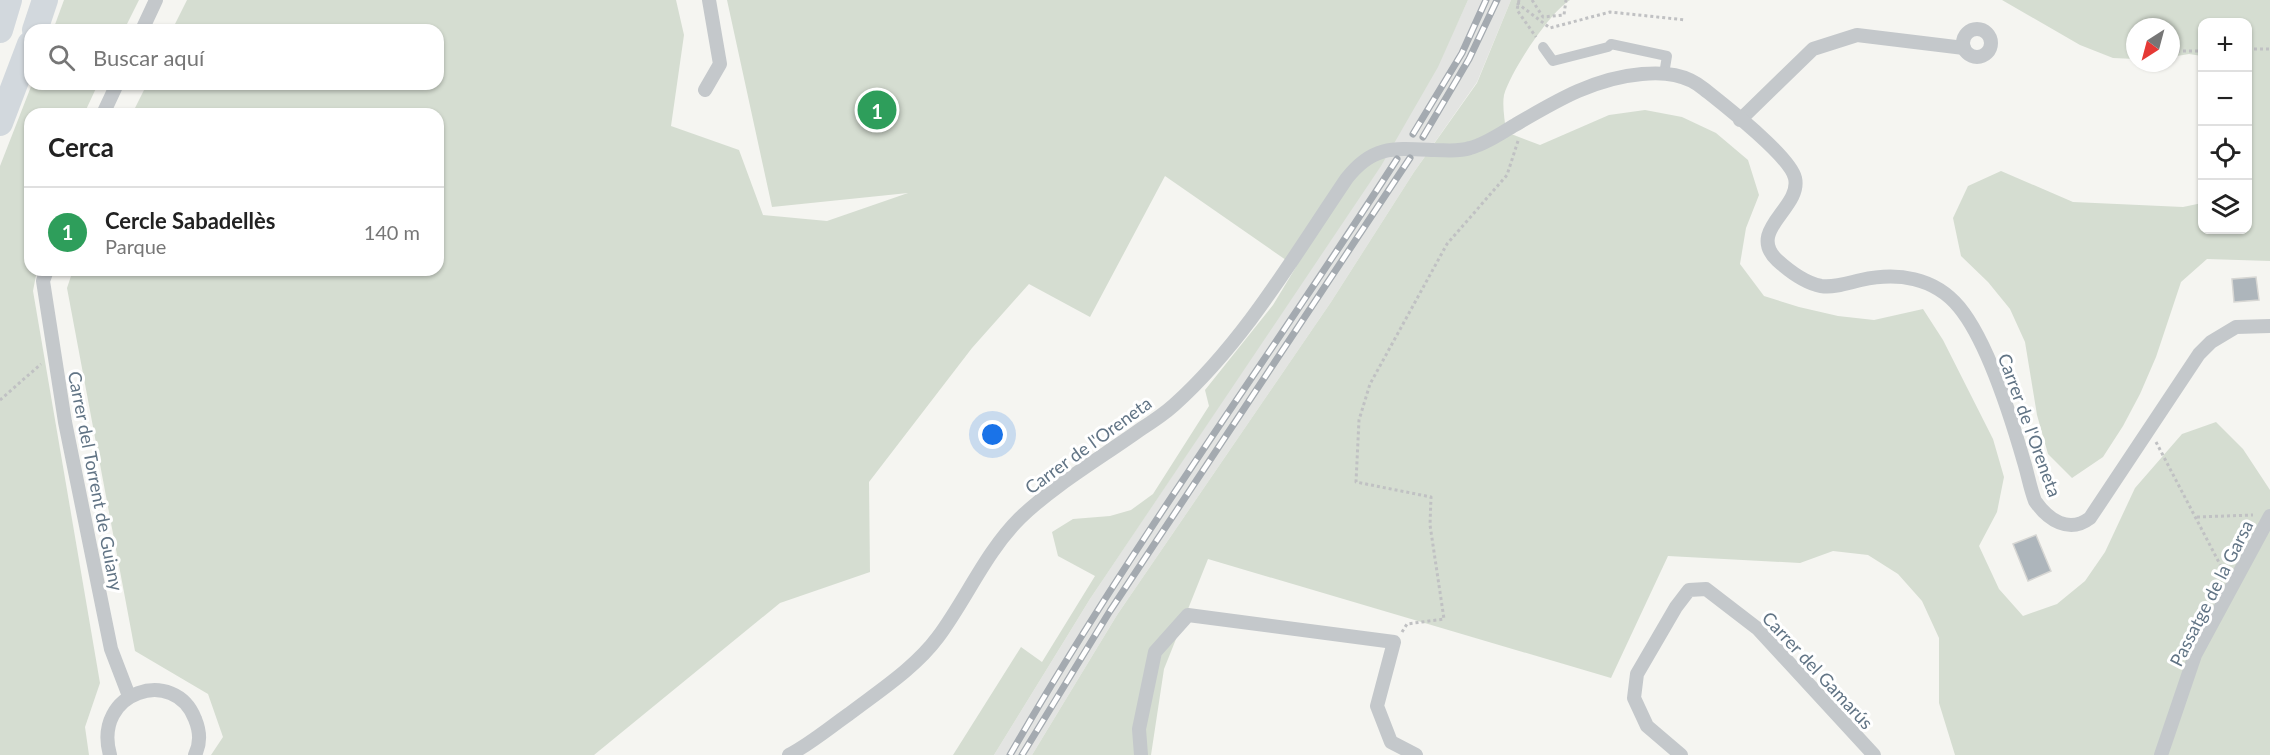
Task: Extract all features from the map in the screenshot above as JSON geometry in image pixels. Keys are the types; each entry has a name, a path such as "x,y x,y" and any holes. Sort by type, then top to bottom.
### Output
{"highway":[{"path":"0,30 9,0"},
{"path":"37,24 45,0"},
{"path":"0,123 24,60"}],"street":[{"path":"145,24 156,0"},
{"path":"705,90 720,64 709,0"},
{"path":"1740,120 1813,49 1857,34 1964,48"},
{"path":"1543,47 1553,61 1608,47 1611,44 1667,56 1664,74"},
{"name":"Carrer de l'Oreneta","path":"789,755 863,703 921,656 952,617 991,551 1021,518 1041,500 1172,408 1206,375 1247,324 1358,165 1377,152 1469,149 1569,93 1588,86 1630,75 1664,74 1685,78 1696,83 1740,120 1786,162 1795,179 1792,199 1774,222 1768,243 1773,256 1803,278 1823,286 1876,277 1906,277 1933,286 1948,295 1971,324 2000,388 2035,501 2047,515 2061,524 2076,525 2090,518 2189,368 2211,342 2236,327 2270,326"},
{"path":"106,108 114,90"},
{"name":"Carrer del Torrent de Guiany","path":"44,276 43,281 65,422 111,648 129,696"},
{"name":"Passatge de la Garsa","path":"2161,755 2195,655 2270,516"},
{"name":"Carrer del Gamarús","path":"1682,755 1647,726 1634,698 1637,674 1676,607 1689,590 1706,589 1758,629 1874,755"},
{"path":"1142,755 1139,729 1155,652 1188,615 1394,642 1377,706 1391,742 1416,755"},
{"path":"110,755 107,744 108,724 115,709 129,696 146,690 162,691 180,699 193,713 199,729 199,747 195,755"}],"path":[{"path":"1532,0 1543,17 1564,15 1566,0"},
{"path":"1518,1 1517,10 1543,47"},
{"path":"1518,1 1550,28 1610,12 1686,20"},
{"path":"2252,49 2270,49"},
{"path":"2180,51 2198,51"},
{"path":"1394,642 1407,624 1444,619 1430,525 1431,497 1356,482 1359,420 1370,384 1447,244 1507,175 1525,119"},
{"path":"0,400 54,352"},
{"path":"2156,442 2218,560"},
{"path":"2196,517 2238,516"}],"shaded area":[{"path":"64,0 139,0 127,24 55,24"},
{"path":"187,0 676,0 684,35 671,126 739,150 763,215 827,221 908,193 772,207 727,0 1468,0 1438,67 1381,166 1090,599 994,755 953,755 1021,647 1042,662 1095,576 1058,556 1052,532 1073,519 1110,516 1131,510 1153,494 1209,406 1205,390 1273,305 1296,267 1165,176 1090,317 1029,284 972,348 869,482 870,572 780,603 594,755 211,755 223,737 208,694 135,651 67,288 71,276 444,276 444,108 135,108 144,90 444,90 444,24 175,24"},
{"path":"1468,0 1511,0 1477,82 1414,172 1331,302 1117,615 1032,755 994,755 1090,599 1302,282 1437,67"},
{"path":"1511,0 1570,0 1542,29 1514,72 1503,99 1506,132 1540,145 1609,115 1645,110 1682,117 1716,133 1748,160 1759,195 1746,228 1740,264 1764,296 1838,316 1874,320 1923,309 1943,340 1993,439 2004,477 1997,512 1979,546 1999,589 2023,616 2057,604 2085,581 2105,552 2135,488 2182,434 2216,422 2243,449 2270,490 2270,755 1955,755 1939,703 1939,638 1922,601 1898,574 1868,555 1833,551 1800,563 1668,556 1611,678 1208,559 1164,669 1151,755 1032,755 1117,615 1331,302 1414,172 1477,83"},
{"path":"2002,0 2270,0 2270,261 2207,259 2181,282 2156,357 2123,426 2103,457 2072,478 2048,454 2037,415 2025,342 2010,309 1988,282 1961,256 1953,218 1968,186 2001,171 2073,202 2183,207 2198,204 2198,234 2252,234 2252,18 2198,18 2198,55 2180,56 2180,18 2126,18 2126,59 2113,58 2080,45"},
{"path":"30,90 95,90 87,108 24,108 24,276 36,276 33,291 100,683 85,727 89,755 0,755 0,166"}],"building":[{"path":"2256,277 2259,300 2234,302 2232,279"},
{"path":"2036,535 2051,571 2028,581 2013,544"}],"railway":[{"path":"1413,134 1462,53 1486,0"},
{"path":"1423,137 1469,59 1497,0"},
{"path":"1022,755 1110,611 1410,158"},
{"path":"1010,755 1102,603 1397,159"}],"place":[{"name":"Cercle Sabadellès","path":"877,110"}]}
